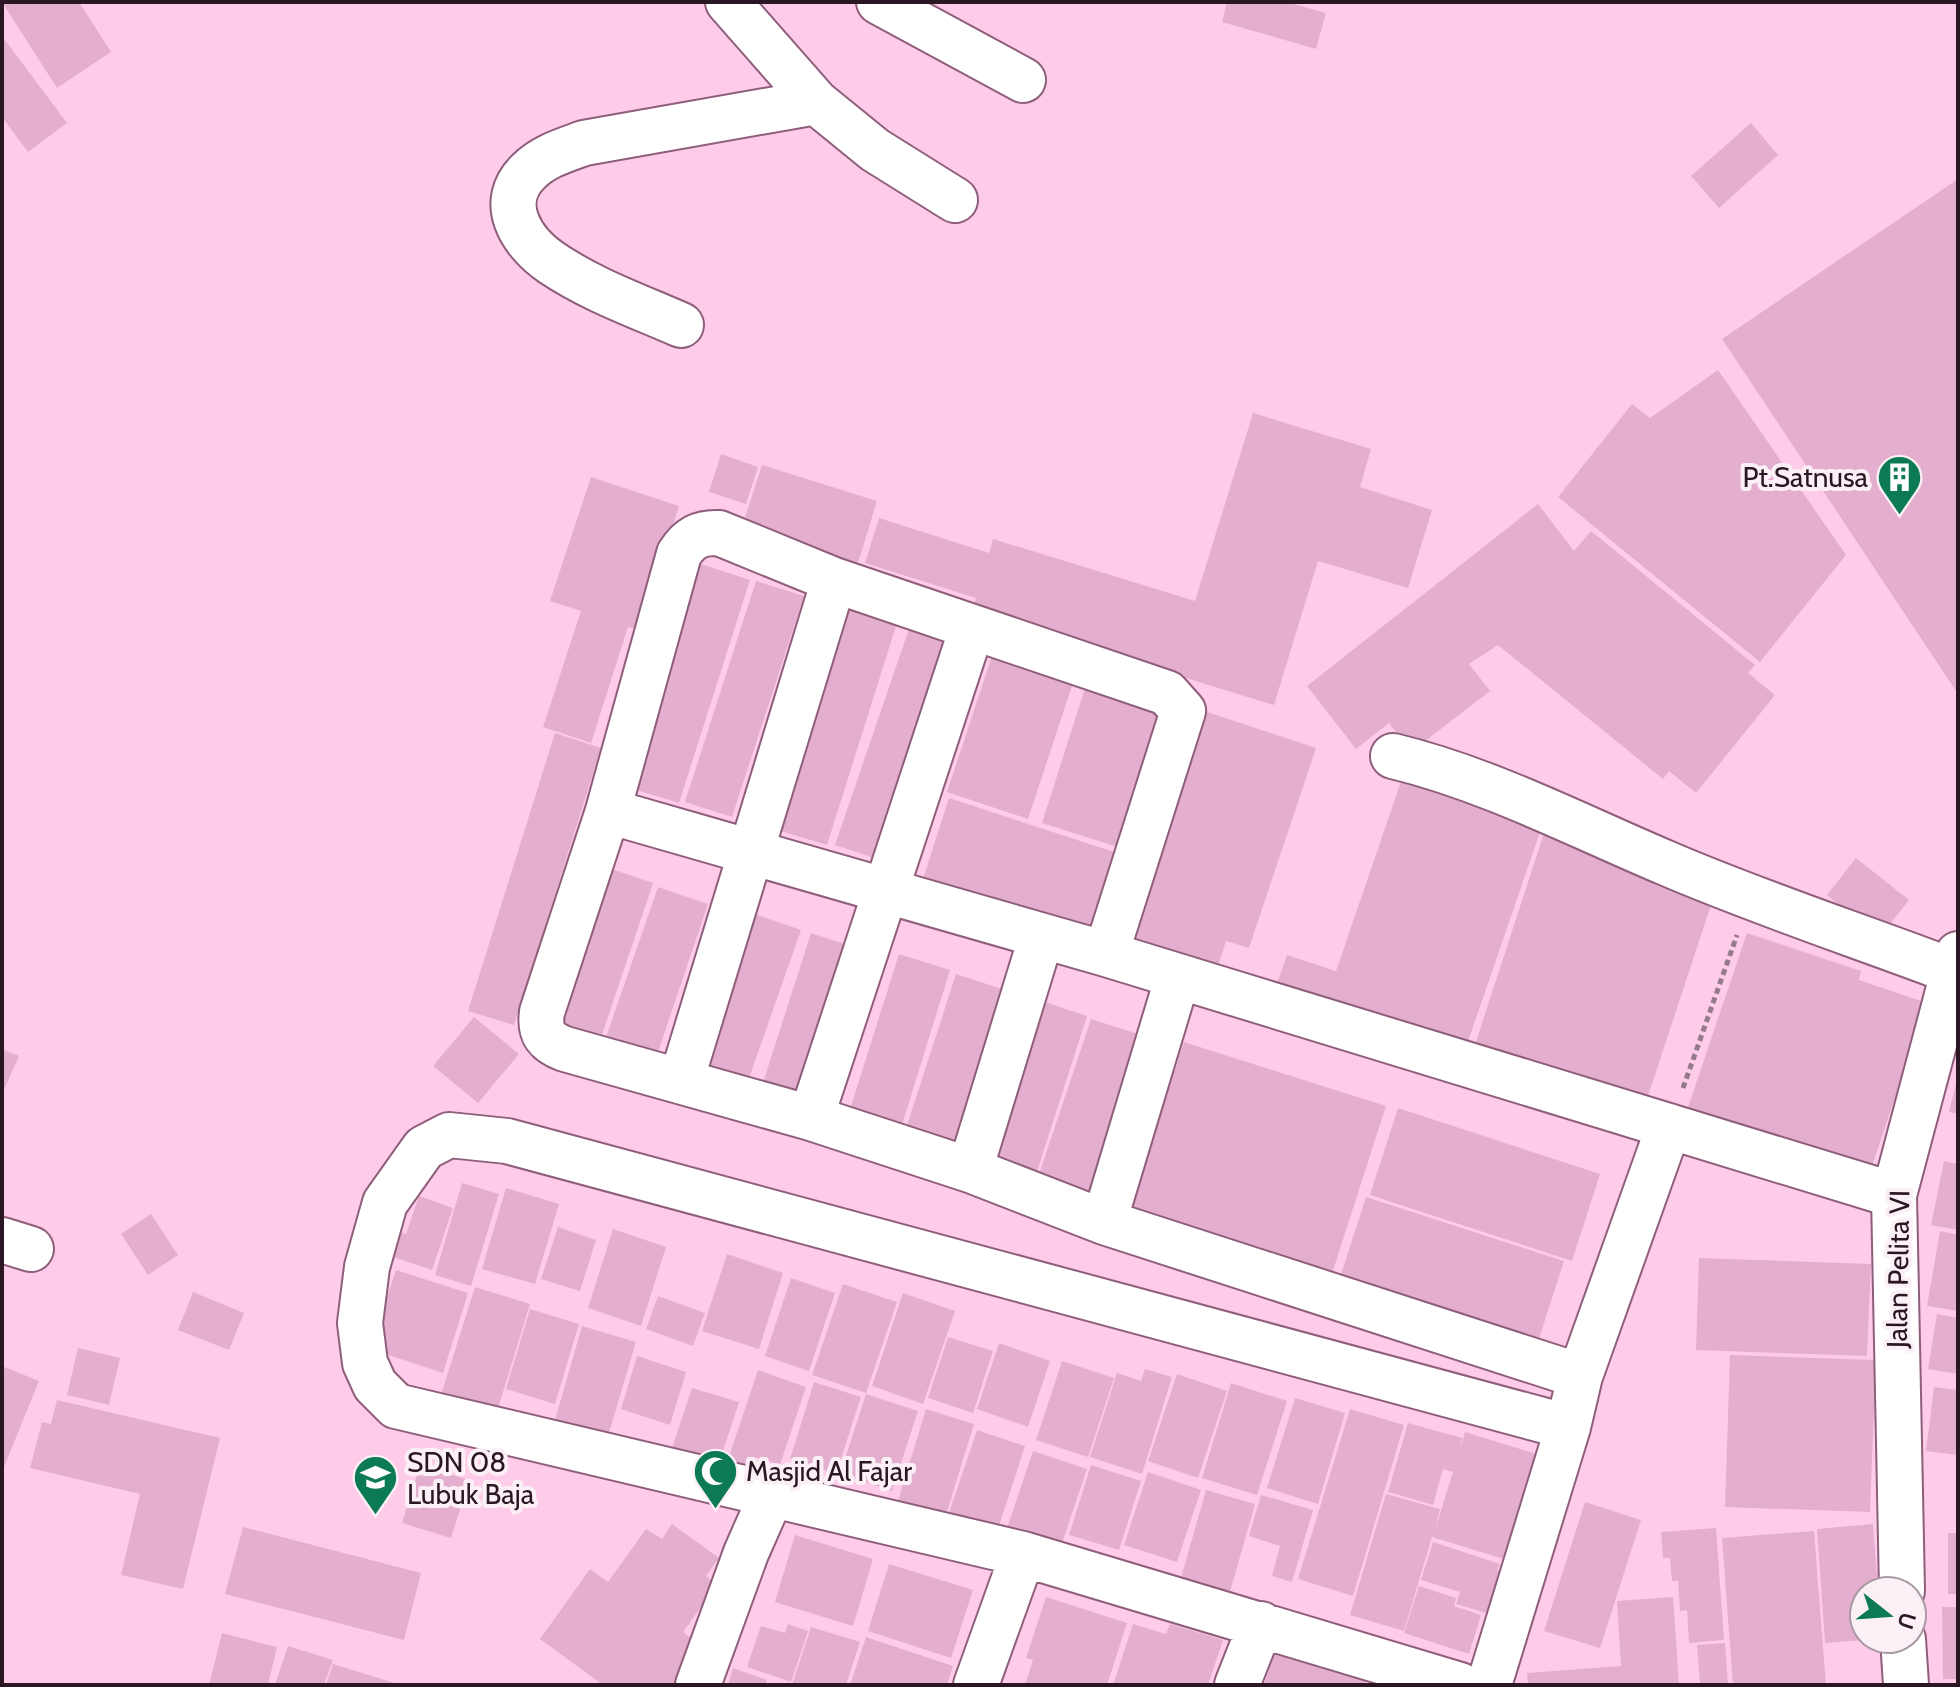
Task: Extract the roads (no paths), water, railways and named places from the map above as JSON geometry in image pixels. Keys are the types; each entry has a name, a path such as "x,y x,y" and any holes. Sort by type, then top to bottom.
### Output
{"street":[{"path":"728,2 816,102 875,150 955,200"},
{"path":"879,2 1023,80"},
{"path":"681,325 586,283 550,262 518,226 512,200 516,187 529,170 541,162 584,143 816,102"},
{"path":"1106,954 1183,711 1167,693 834,580 719,533 706,532 688,542 679,554 608,811 542,1012 540,1028 543,1035 555,1046 811,1118 970,1170 1104,1222 1580,1376"},
{"path":"681,1081 834,580"},
{"path":"811,1118 972,628"},
{"path":"1393,756 1421,763 1542,807 1667,864 1955,962"},
{"path":"608,811 886,889 1041,938 1106,954 1894,1195"},
{"path":"970,1170 1041,938"},
{"name":"Jalan Pelita VI","path":"1902,1575 1894,1195 1955,962"},
{"path":"1104,1222 1178,976"},
{"path":"1489,1685 1568,1427 1580,1376 1669,1126"},
{"path":"1460,1685 1023,1554 396,1406 375,1385 365,1363 360,1323 367,1267 385,1203 424,1148 449,1135 507,1141 1568,1427"},
{"path":"698,1685 746,1553 772,1494"},
{"path":"976,1685 1023,1554"},
{"path":"1237,1685 1261,1624"},
{"path":"1904,1655 1906,1685"}],"place":[{"name":"Pt.Satnusa","path":"1899,516"},
{"name":"Masjid Al Fajar","path":"715,1510"},
{"name":"SDN 08 Lubuk Baja","path":"376,1517"}]}
